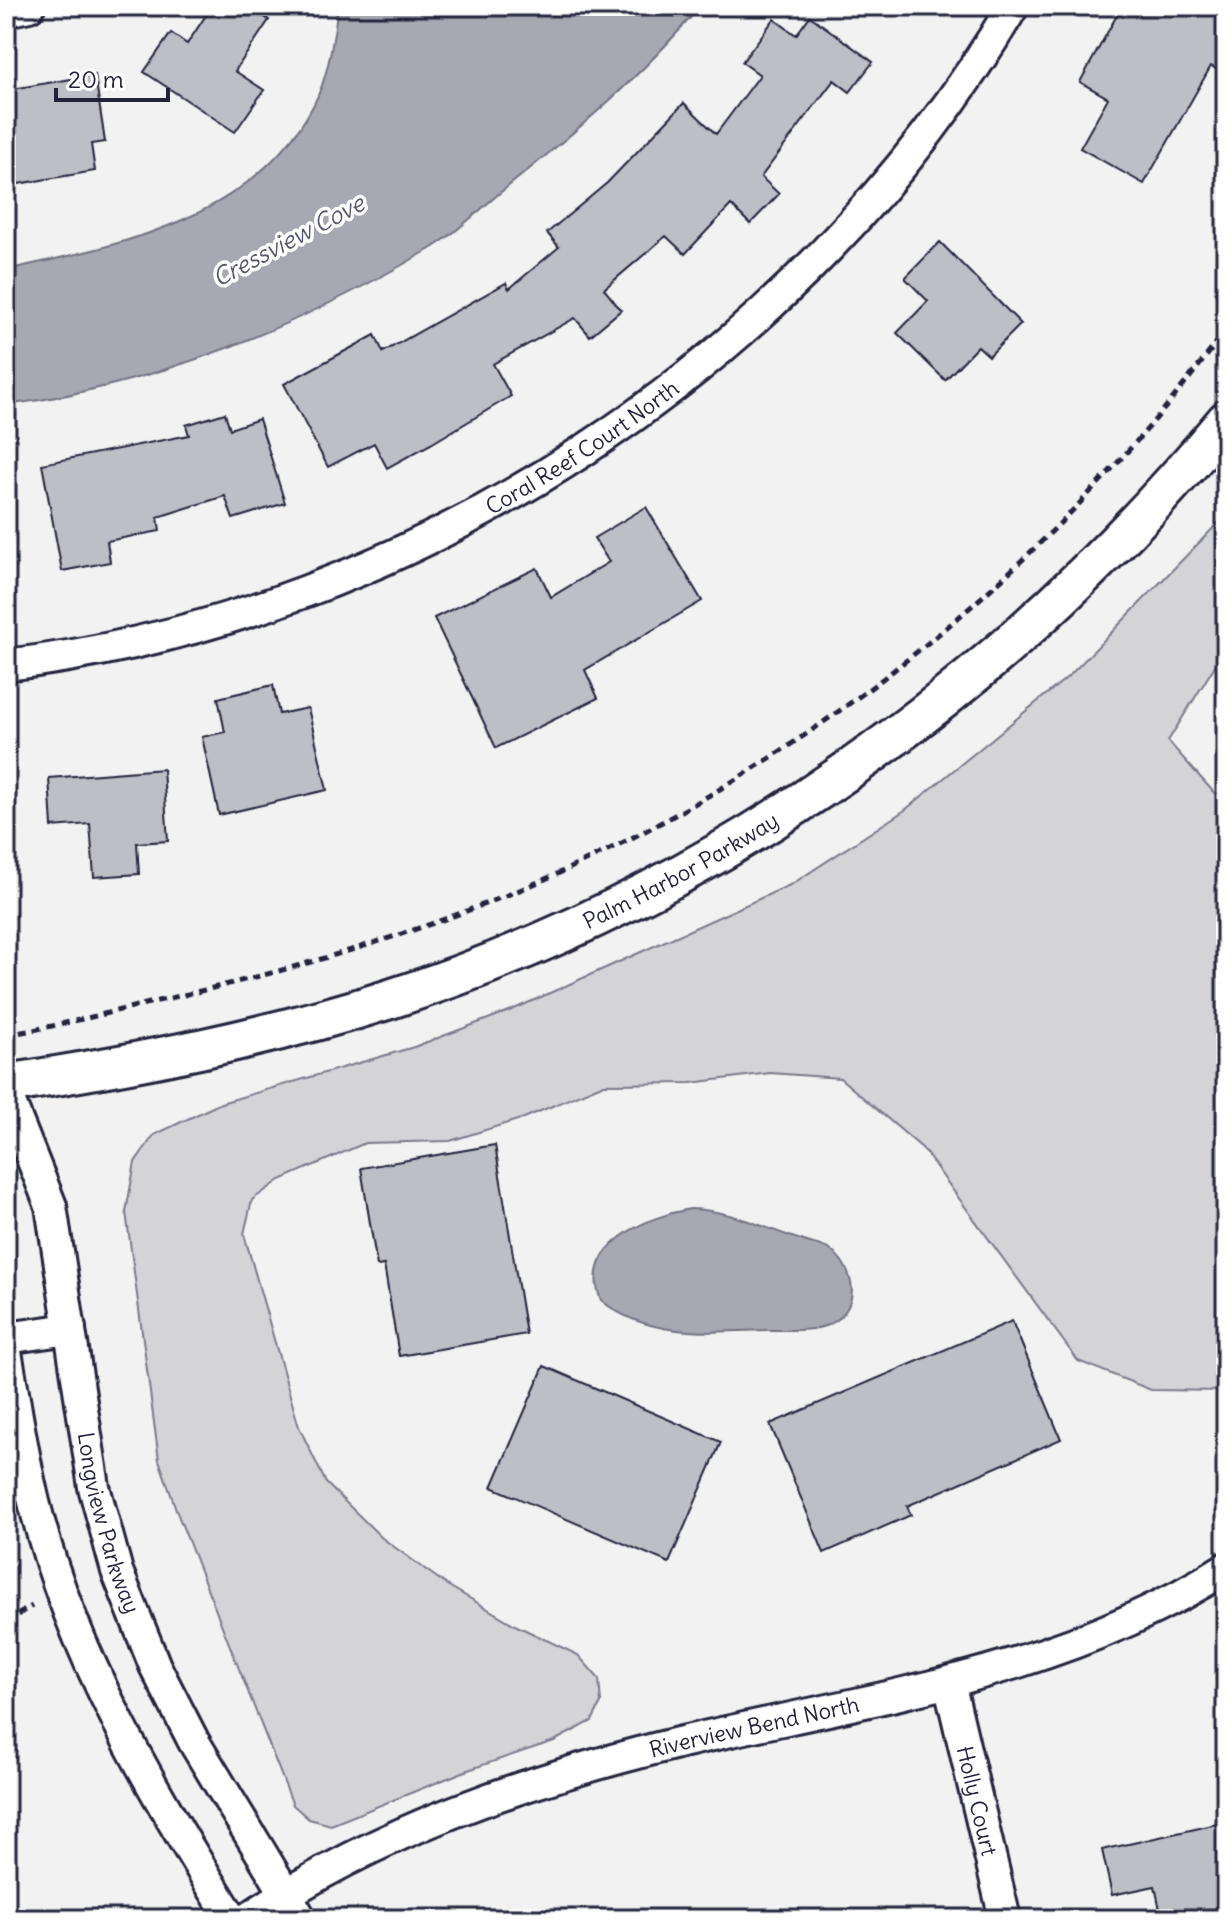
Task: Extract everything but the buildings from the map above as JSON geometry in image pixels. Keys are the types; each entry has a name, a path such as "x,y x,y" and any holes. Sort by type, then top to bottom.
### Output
{"street":[{"path":"6,11 29,6"},
{"name":"Coral Reef Court North","path":"6,665 144,640 318,585 426,540 568,462 711,357 803,275 899,167 973,69 1013,6"},
{"name":"Palm Harbor Parkway","path":"6,1084 215,1046 390,999 589,921 709,860 880,750 984,667 1095,567 1226,421"},
{"name":"Longview Parkway","path":"6,1093 51,1206 94,1487 117,1571 155,1666 194,1742 301,1919"},
{"path":"6,1338 70,1329"},
{"path":"6,1352 34,1503 90,1664 143,1772 232,1919"},
{"name":"Riverview Bend North","path":"247,1919 286,1893 431,1819 509,1791 679,1743 1000,1669 1108,1628 1226,1568"},
{"name":"Holly Court","path":"949,1682 1005,1919"}],"path":[{"path":"6,1035 225,987 339,956 540,882 698,802 855,698 991,589 1118,463 1226,330"}],"shaded area":[{"path":"1226,515 1226,648 1168,741 1226,806 1226,1391 1151,1390 1078,1361 922,1148 840,1078 770,1073 691,1083 604,1084 524,1118 450,1141 365,1143 280,1180 252,1200 244,1234 299,1427 326,1483 382,1538 447,1585 517,1626 578,1655 599,1679 601,1703 592,1721 554,1741 468,1770 331,1825 309,1819 293,1805 159,1460 126,1212 135,1162 154,1135 221,1103 414,1047 512,1010 792,884 905,810 1070,675"}],"water":[{"name":"Cressview Cove","path":"338,6 700,6 654,57 605,104 455,232 425,252 326,305 223,350 116,384 6,405 6,270 137,237 219,201 255,176 287,145 313,106 327,70"},
{"path":"690,1209 733,1216 830,1250 842,1262 850,1277 852,1294 846,1310 830,1324 810,1329 703,1332 659,1327 638,1321 619,1313 601,1300 597,1281 599,1264 608,1249 638,1226"}]}
